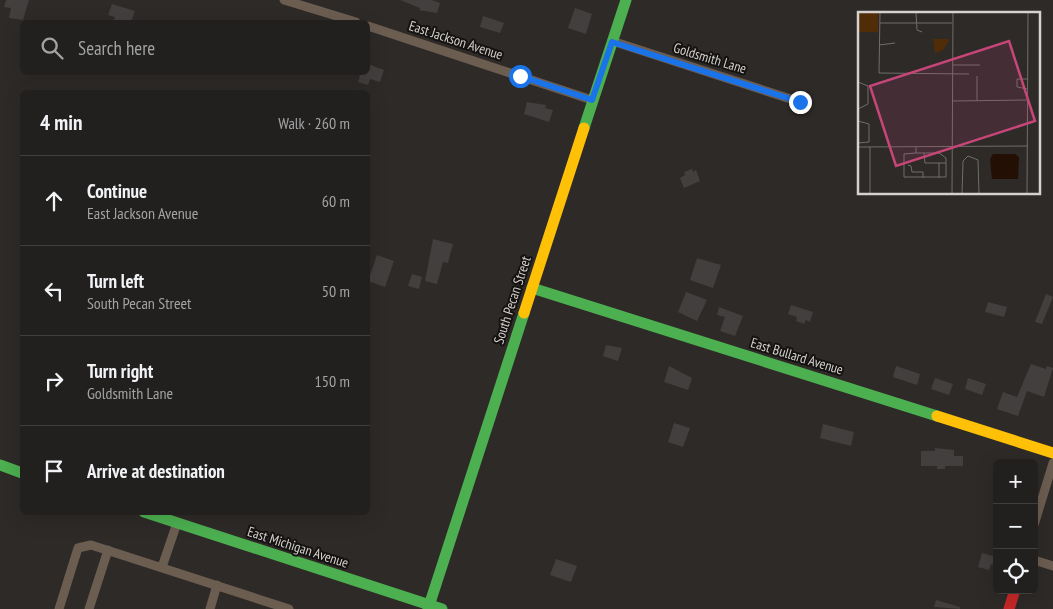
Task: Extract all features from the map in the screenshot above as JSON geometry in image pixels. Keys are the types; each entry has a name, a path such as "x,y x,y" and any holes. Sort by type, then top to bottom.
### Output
{"street":[{"path":"284,0 349,20"},
{"name":"South Pecan Street","path":"428,607 626,0"},
{"name":"East Jackson Avenue","path":"370,27 592,100"},
{"name":"Goldsmith Lane","path":"612,42 800,102"},
{"name":"East Bullard Avenue","path":"532,288 1053,453"},
{"path":"1038,512 1053,463"},
{"path":"0,466 20,472"},
{"name":"East Michigan Avenue","path":"153,515 428,607 442,609"},
{"path":"162,567 177,523"},
{"path":"59,609 78,548 91,545 289,609"},
{"path":"89,609 108,550"},
{"path":"1038,561 1053,566"},
{"path":"210,609 217,585"},
{"path":"1009,609 1014,594"}],"building":[{"path":"6,0 29,0 23,20 9,18 11,8 4,7"},
{"path":"400,0 432,0 440,3 437,13 419,10 420,8"},
{"path":"112,4 135,11 132,20 114,20 115,17 108,15"},
{"path":"575,8 592,14 586,34 568,28"},
{"path":"483,16 504,23 500,33 480,27"},
{"path":"370,65 384,70 380,82 370,79 368,85 358,82 360,76 358,75 370,75"},
{"path":"527,102 546,105 545,108 553,110 549,122 524,114"},
{"path":"692,169 693,172 696,170 700,181 684,188 680,178 685,175 684,172"},
{"path":"433,239 453,244 448,263 443,262 437,284 425,281"},
{"path":"377,255 394,261 385,287 370,282 370,275"},
{"path":"697,258 721,265 713,288 690,280"},
{"path":"412,274 422,277 419,289 408,286"},
{"path":"686,292 707,300 697,321 678,312"},
{"path":"1046,294 1053,297 1042,324 1035,322"},
{"path":"988,302 1007,307 1004,317 985,312"},
{"path":"791,305 813,312 810,322 806,320 804,324 796,321 797,317 788,314"},
{"path":"719,307 743,316 735,336 720,331 725,317 717,315"},
{"path":"606,345 622,348 618,361 603,356"},
{"path":"1031,364 1046,369 1047,366 1053,368 1044,397 1027,391 1018,416 997,409 1003,392 1017,397"},
{"path":"669,366 692,378 688,390 664,382"},
{"path":"896,366 920,374 917,385 893,377"},
{"path":"935,378 953,384 949,395 931,389"},
{"path":"968,378 986,384 982,395 965,389"},
{"path":"674,423 690,428 683,447 668,442"},
{"path":"823,424 854,432 851,446 820,438"},
{"path":"935,448 954,450 954,456 963,456 963,466 945,466 945,469 937,469 937,466 921,466 921,451 935,451"},
{"path":"982,553 993,556 993,565 991,564 989,570 978,567"},
{"path":"556,559 577,566 571,582 550,575"},
{"path":"936,600 960,607 960,609 934,607"}],"traffic: fast":[{"path":"584,128 626,0"},
{"path":"532,288 937,416"},
{"path":"428,609 524,313"},
{"path":"0,465 20,472"},
{"path":"153,515 442,609"}],"traffic: slow":[{"path":"524,313 584,128"},
{"path":"937,416 1053,453"}],"traffic: jam":[{"path":"1009,609 1014,594"}],"route":[{"path":"520,76 592,100 612,42 762,88 800,102"}]}
